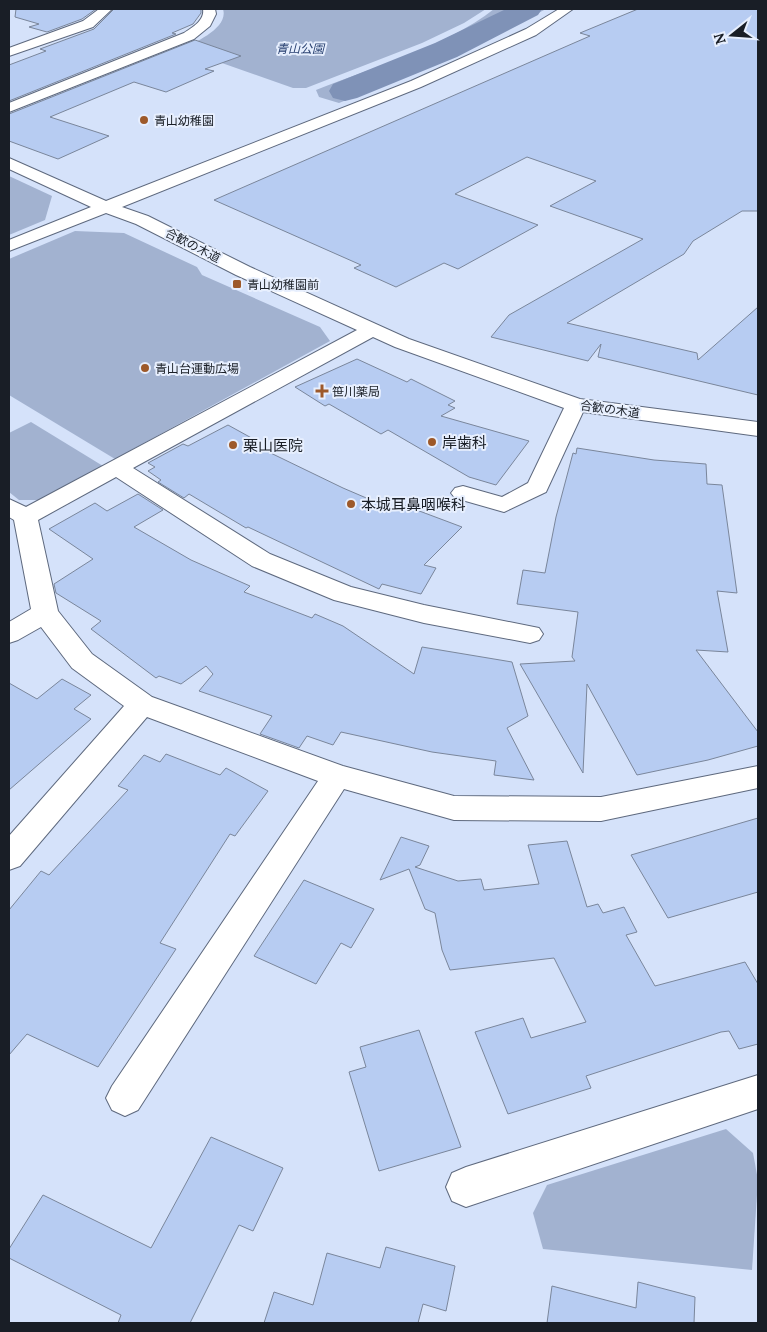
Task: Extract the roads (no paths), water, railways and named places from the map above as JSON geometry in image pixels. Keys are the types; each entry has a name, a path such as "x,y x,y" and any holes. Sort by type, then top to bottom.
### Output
{"street":[{"path":"9,52 88,24 106,9"},
{"path":"9,108 189,36 205,23 210,14 209,9"},
{"path":"9,246 416,84 531,32 567,9"},
{"name":"合歓の木道","path":"9,163 105,207 142,220 242,271 371,330 402,343 576,405 758,429"},
{"path":"371,330 117,468 17,512 44,612 82,661 142,704 337,776 454,808 601,809 758,777"},
{"path":"463,493 504,505 538,487 576,405"},
{"path":"117,468 261,560 344,594 424,614 530,634"},
{"path":"9,634 44,612"},
{"path":"9,857 142,704"},
{"path":"125,1098 337,776"},
{"path":"466,1187 758,1092"}],"waterway":[{"path":"345,91 446,50 528,9"}],"place":[{"name":"青山幼稚園","path":"144,120"},
{"name":"青山幼稚園前","path":"237,284"},
{"name":"青山台運動広場","path":"145,368"},
{"name":"笹川薬局","path":"322,391"},
{"name":"岸歯科","path":"432,442"},
{"name":"栗山医院","path":"233,445"},
{"name":"本城耳鼻咽喉科","path":"351,504"}],"park label":[{"name":"青山公園","path":"300,48"}]}
